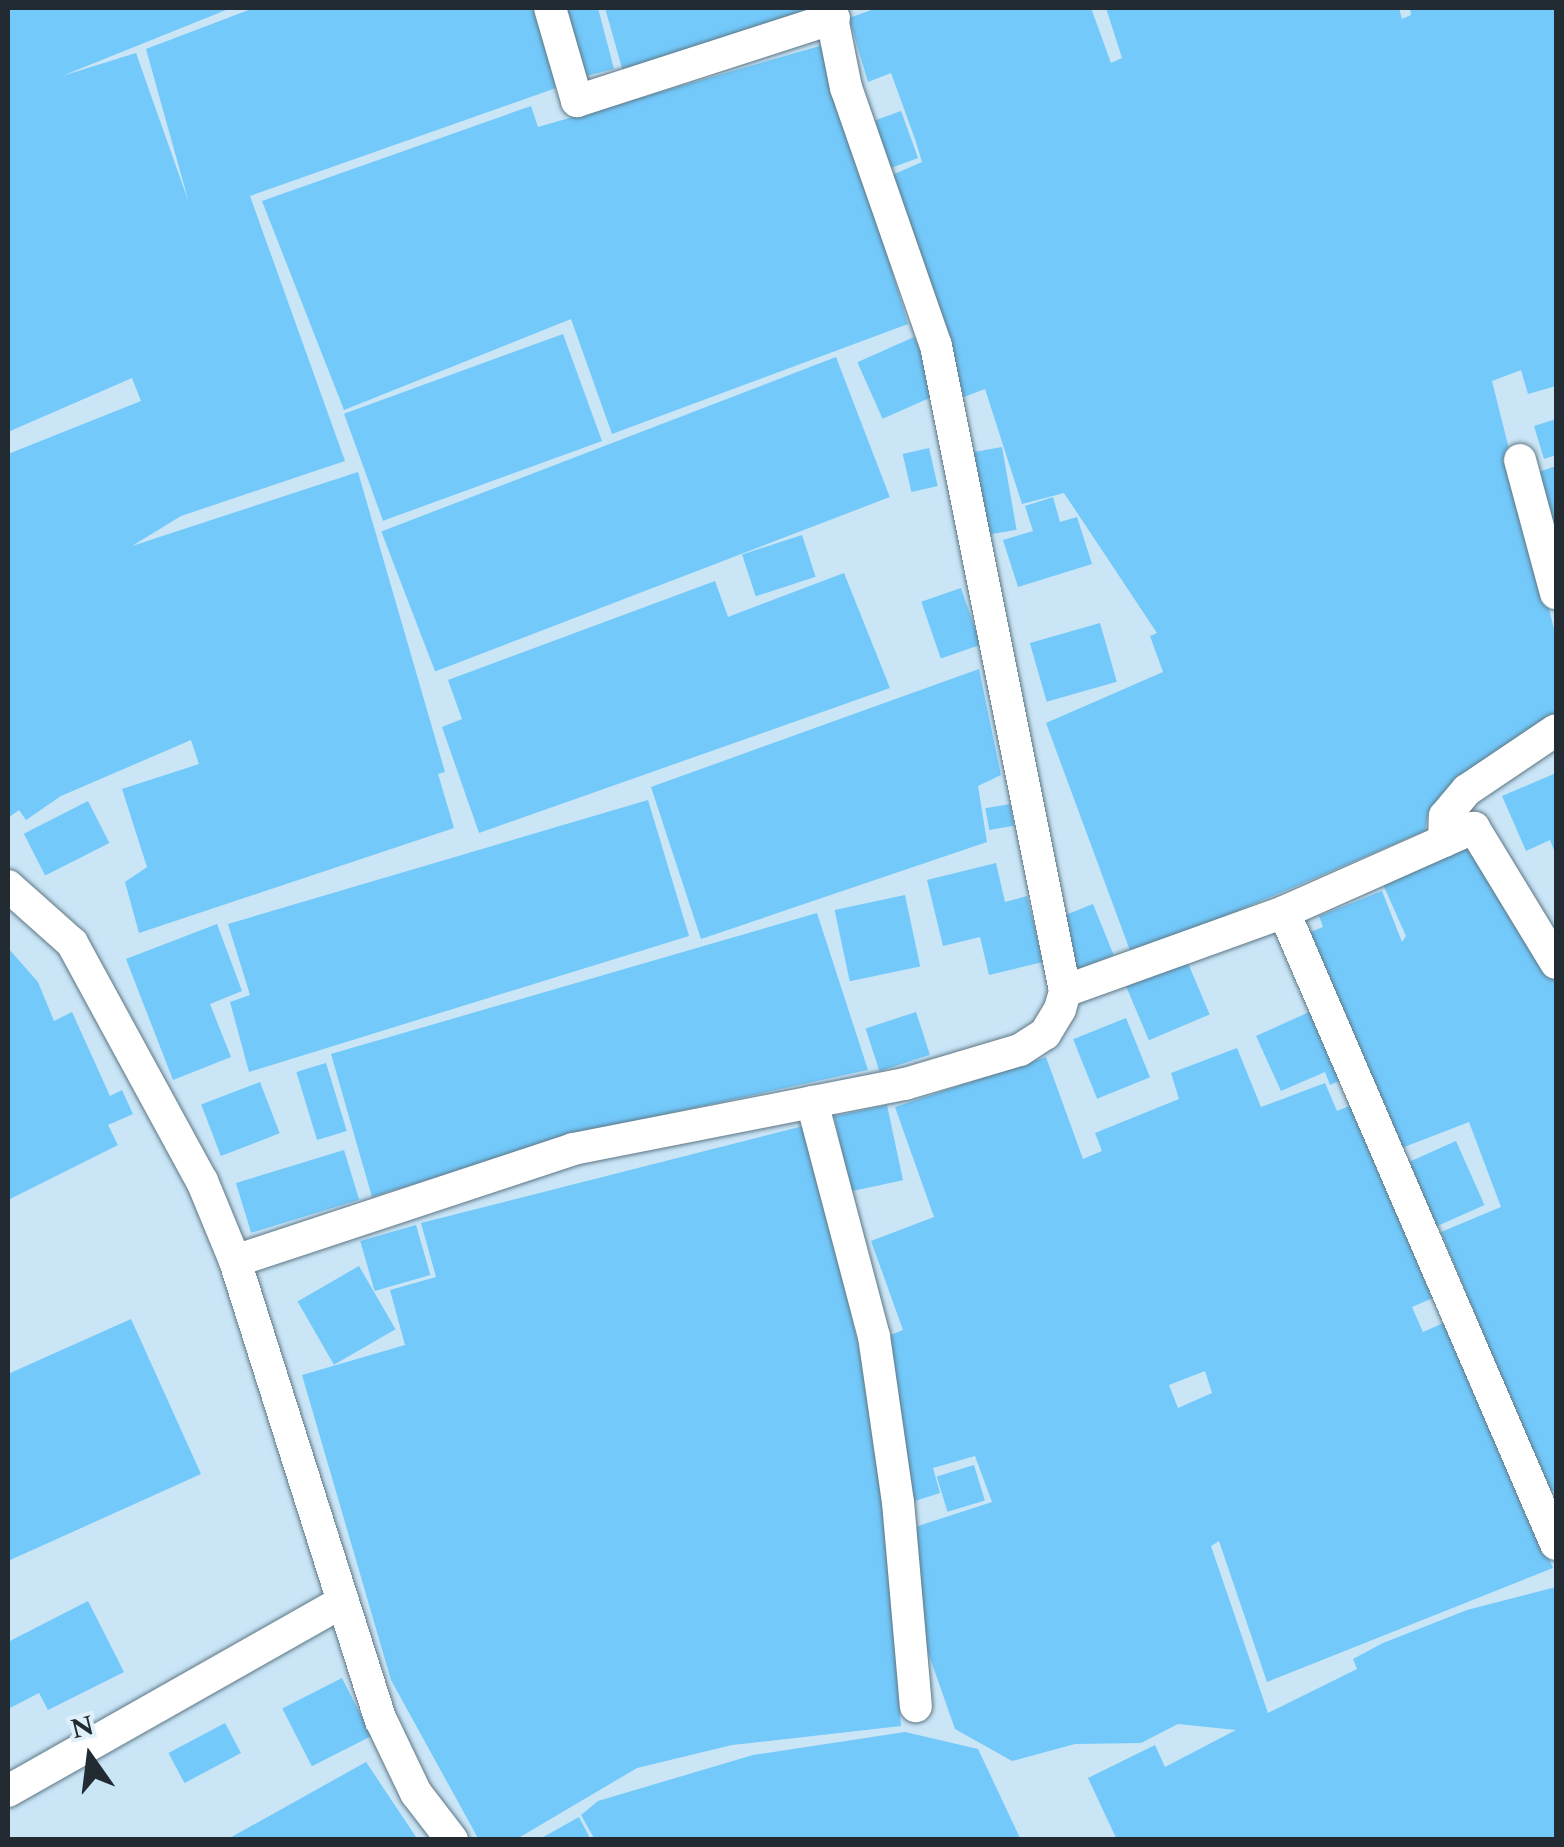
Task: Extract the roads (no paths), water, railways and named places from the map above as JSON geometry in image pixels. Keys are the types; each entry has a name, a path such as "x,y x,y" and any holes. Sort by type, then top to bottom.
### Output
{"street":[{"path":"234,1261 573,1149 812,1102 1020,1050 1044,1034 1065,990 936,346 846,88 832,13 577,101 550,8"},
{"path":"1520,460 1556,592"},
{"path":"1444,841 1445,816 1467,790 1556,730"},
{"path":"1065,990 1284,912 1474,828 1556,963"},
{"path":"8,886 72,943 202,1181 234,1261 340,1603 381,1720 416,1793 452,1840"},
{"path":"1284,912 1556,1544"},
{"path":"812,1102 874,1336 898,1502 916,1706"},
{"path":"8,1791 340,1603"}]}
